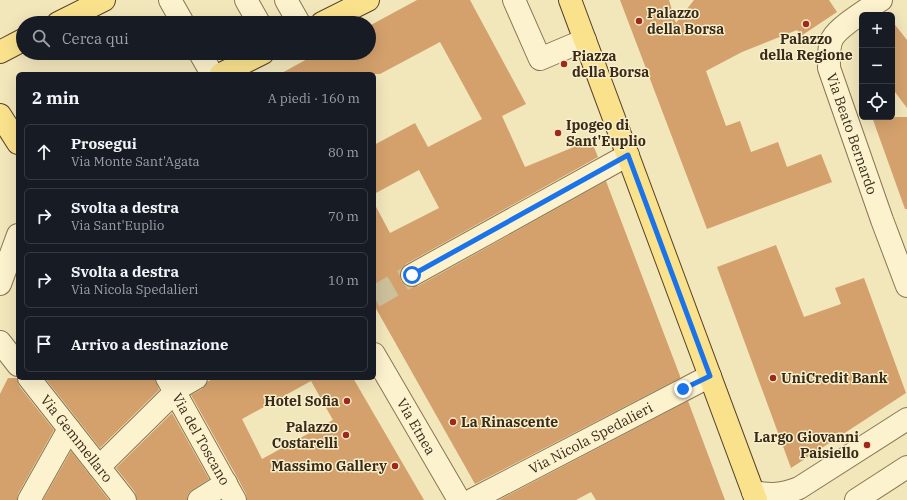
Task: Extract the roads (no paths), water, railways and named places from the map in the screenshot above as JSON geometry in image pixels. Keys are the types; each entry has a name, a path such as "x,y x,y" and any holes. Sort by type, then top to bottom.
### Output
{"main road":[{"path":"72,16 104,0"},
{"path":"336,16 368,0"},
{"path":"570,0 755,496"},
{"path":"0,52 16,44"},
{"path":"225,72 249,60"},
{"path":"0,117 16,140"}],"street":[{"path":"170,0 179,16"},
{"path":"246,0 255,16"},
{"path":"286,0 295,16"},
{"path":"514,0 540,59 584,40"},
{"name":"Via Beato Bernardo","path":"881,0 844,25 832,39 829,52 829,68 882,220 907,286"},
{"path":"204,60 211,72"},
{"path":"412,275 628,155"},
{"path":"0,284 16,240"},
{"path":"0,342 16,362"},
{"name":"Via Etnea","path":"376,357 459,500"},
{"name":"Via Nicola Spedalieri","path":"472,500 710,376"},
{"name":"Via Gemmellaro","path":"31,380 125,500"},
{"path":"99,467 171,385 182,386 192,380"},
{"name":"Via del Toscano","path":"171,385 231,492"},
{"path":"755,496 786,493 799,488 907,419"},
{"path":"29,500 69,429"},
{"path":"856,500 907,467"},
{"path":"199,500 231,492"}],"tunnel":[{"path":"376,296 412,275"}],"place":[{"name":"Palazzo della Borsa","path":"639,21"},
{"name":"Palazzo della Regione","path":"806,24"},
{"name":"Piazza della Borsa","path":"564,64"},
{"name":"Ipogeo di Sant'Euplio","path":"558,133"},
{"name":"UniCredit Bank","path":"773,378"},
{"name":"Hotel Sofia","path":"347,401"},
{"name":"La Rinascente","path":"453,422"},
{"name":"Palazzo Costarelli","path":"346,435"},
{"name":"Largo Giovanni Paisiello","path":"867,445"},
{"name":"Massimo Gallery","path":"395,466"}]}
